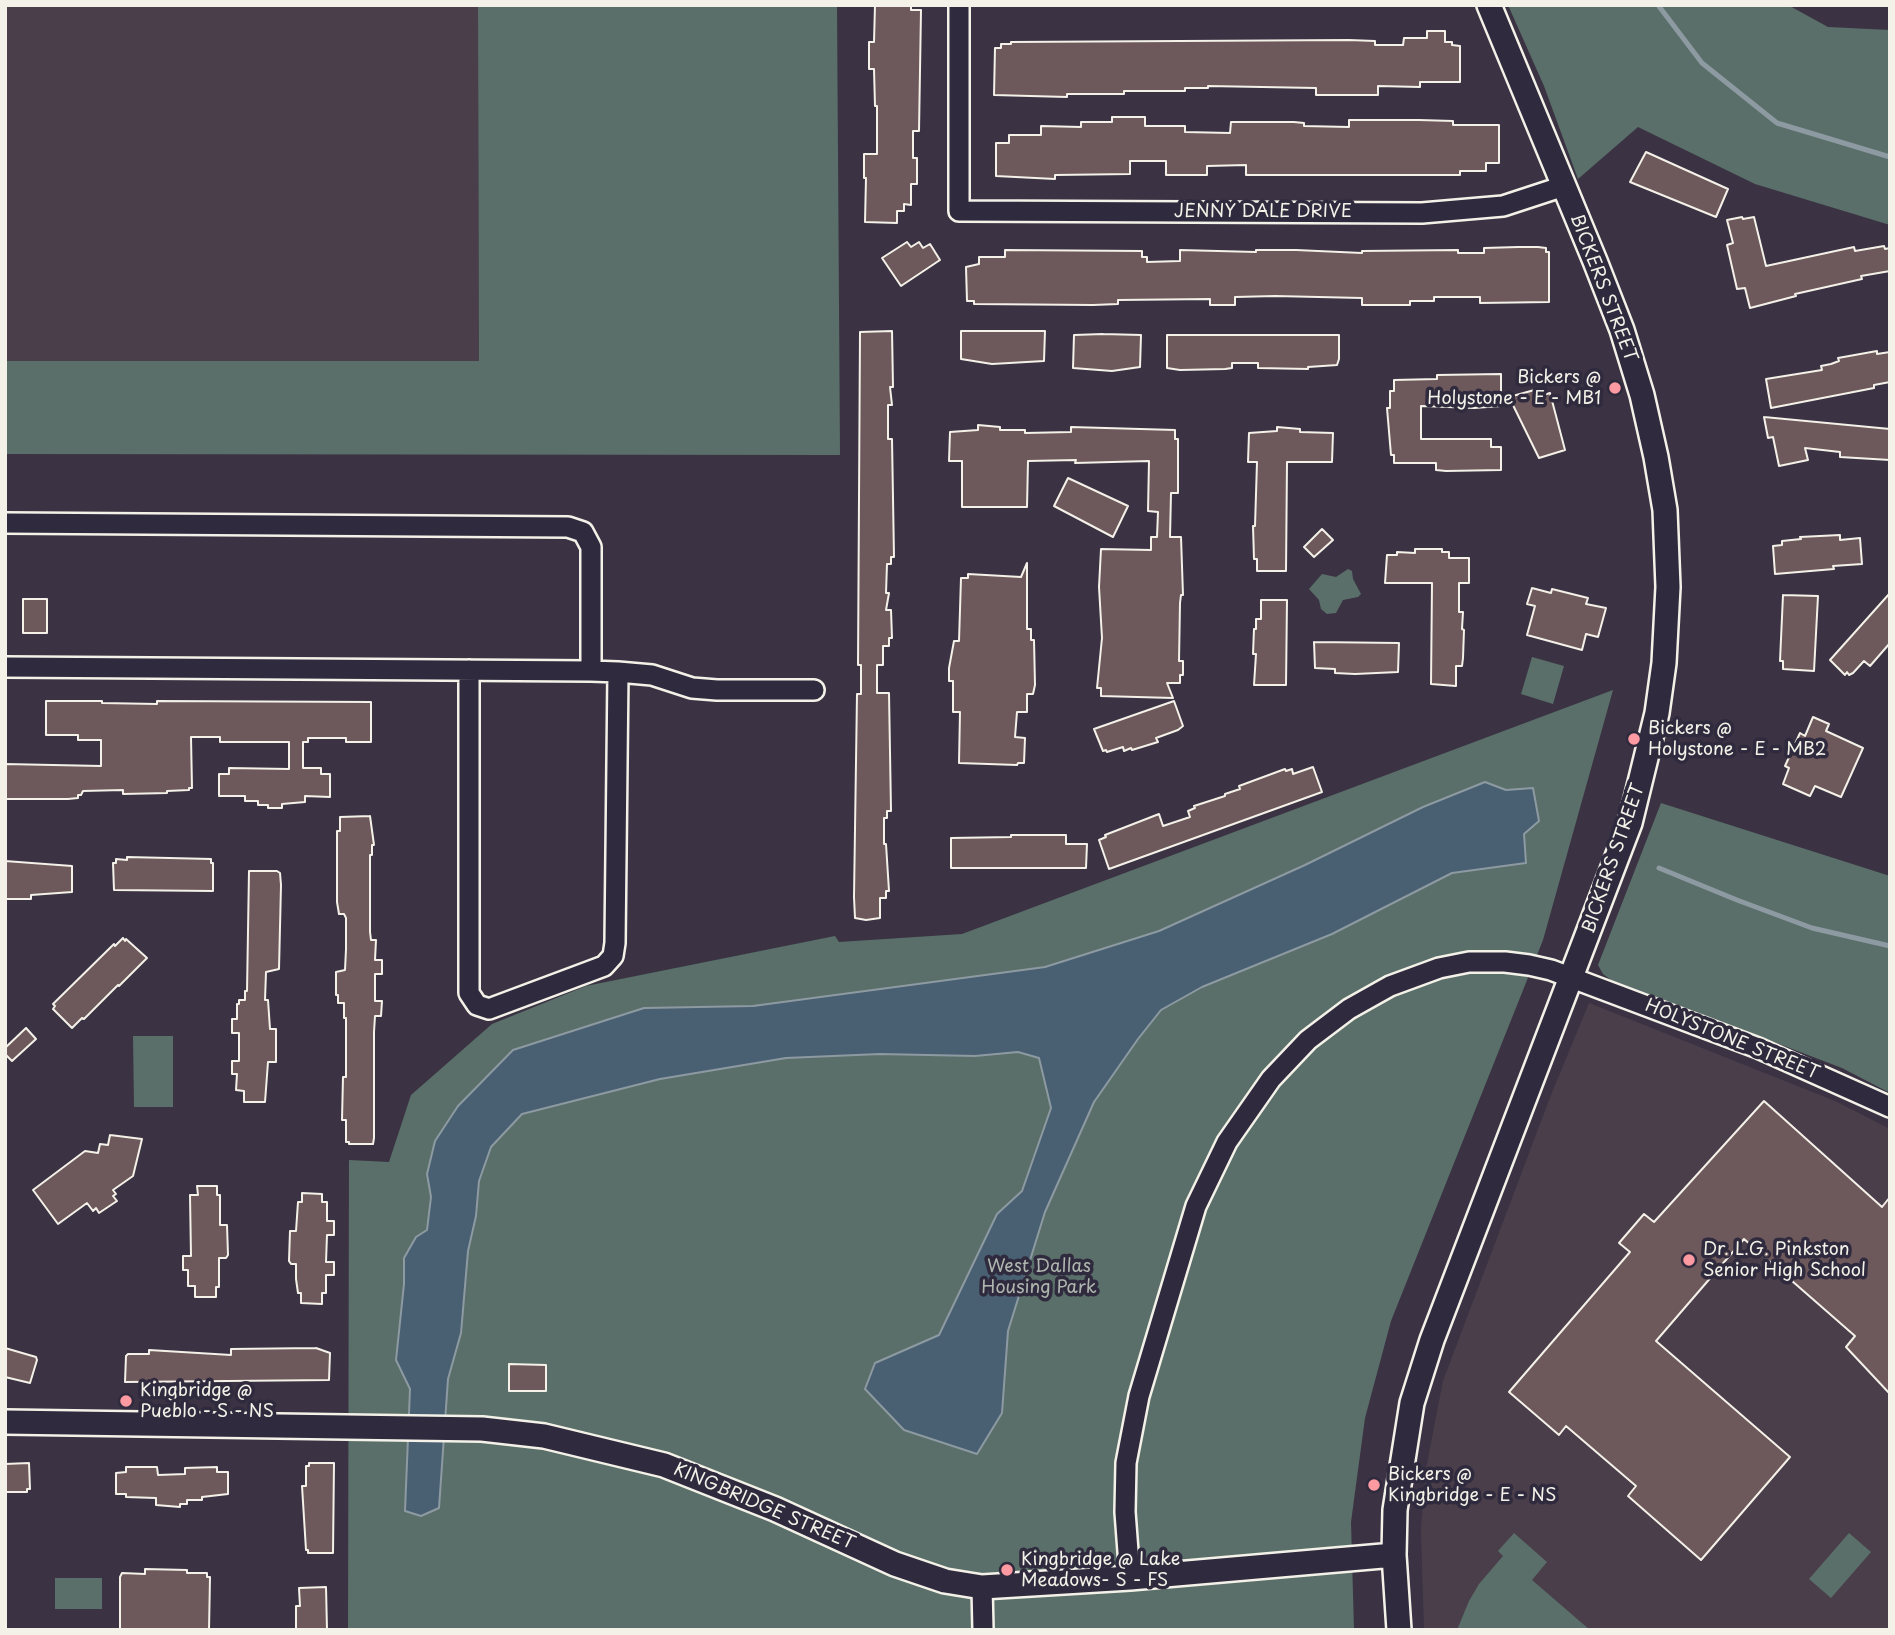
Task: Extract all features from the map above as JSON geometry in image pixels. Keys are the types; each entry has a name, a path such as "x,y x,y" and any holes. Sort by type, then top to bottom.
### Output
{"street":[{"name":"JENNY DALE DRIVE","path":"959,5 959,211 1422,213 1503,206 1564,186"},
{"name":"BICKERS STREET","path":"1399,1630 1394,1555 1395,1510 1412,1403 1432,1340 1630,823 1653,738 1664,663 1668,587 1665,510 1657,457 1642,395 1622,330 1489,5"},
{"path":"5,523 568,527 583,532 592,547 591,671"},
{"path":"5,667 591,671 652,675 692,688 814,690"},
{"path":"469,670 469,993 477,1005 489,1009 604,966 613,956 618,673"},
{"name":"HOLYSTONE STREET","path":"1130,1578 1125,1512 1126,1463 1139,1396 1196,1206 1211,1171 1245,1114 1271,1079 1308,1040 1349,1009 1390,986 1439,968 1469,962 1505,962 1551,970 1758,1048 1890,1107"},
{"name":"KINGBRIDGE STREET","path":"5,1422 482,1429 544,1436 664,1465 775,1508 895,1564 945,1581 982,1587 1130,1578 1394,1555"},
{"path":"982,1587 983,1630"}],"shaded area":[{"path":"5,5 478,5 479,361 5,361"},
{"name":"Dr. L.G. Pinkston Senior High School","path":"1589,1003 1835,1101 1890,1129 1890,1630 1424,1630 1421,1530 1425,1474 1443,1381 1551,1095"}],"green space":[{"path":"478,5 837,5 840,455 5,454 5,361 479,361"},
{"path":"1508,5 1788,5 1828,27 1890,30 1890,225 1755,184 1638,127 1578,179 1544,86"},
{"path":"1348,569 1352,571 1361,594 1343,600 1336,613 1327,614 1309,589 1322,574 1336,577"},
{"path":"1532,657 1564,666 1553,704 1521,694"},
{"name":"West Dallas Housing Park","path":"1613,690 1543,940 1391,1321 1365,1418 1351,1522 1354,1630 348,1630 349,1160 389,1162 411,1095 492,1024 586,986 835,936 839,942 962,934"},
{"path":"1661,803 1890,876 1890,1093 1842,1068 1611,980 1603,974 1598,965"},
{"path":"133,1036 173,1036 173,1107 134,1107"},
{"path":"1514,1533 1547,1562 1532,1580 1590,1630 1457,1630 1479,1584 1503,1556 1498,1551"},
{"path":"1849,1533 1871,1552 1831,1598 1809,1579"},
{"path":"55,1578 102,1578 102,1609 55,1609"}],"water":[{"path":"1485,782 1506,790 1533,788 1539,821 1524,834 1526,863 1452,873 1332,934 1202,987 1161,1010 1138,1039 1094,1102 1045,1212 1008,1331 1002,1413 977,1454 904,1430 865,1389 875,1363 939,1335 997,1214 1022,1191 1051,1108 1039,1058 1018,1052 975,1056 880,1054 786,1058 660,1079 522,1114 491,1147 479,1181 476,1216 468,1251 461,1333 448,1379 439,1508 421,1516 405,1511 410,1389 396,1360 404,1258 416,1237 427,1230 431,1197 427,1174 435,1141 458,1106 513,1050 644,1008 753,1006 1045,967 1159,931 1305,865 1423,807"}],"building":[{"path":"875,5 911,5 911,10 921,10 919,131 913,131 917,184 911,184 911,205 904,204 904,211 897,211 897,223 865,222 864,154 877,154 874,69 869,69 869,42 874,42"},
{"path":"1427,31 1445,31 1445,42 1460,46 1460,82 1420,82 1420,87 1378,86 1378,95 1316,95 1316,88 1208,86 1185,88 1185,91 1124,91 1124,94 1067,94 1067,97 994,95 995,48 1001,48 1001,44 1011,42 1349,40 1375,41 1375,45 1403,45 1404,38 1427,38"},
{"path":"1112,117 1145,117 1145,126 1185,126 1185,132 1230,133 1231,122 1294,122 1304,123 1304,126 1349,127 1349,120 1419,120 1453,121 1453,125 1499,125 1499,163 1486,163 1486,171 1460,171 1460,175 1246,175 1246,165 1207,166 1207,175 1166,175 1166,161 1130,161 1130,174 1055,175 1055,179 996,176 996,143 1009,143 1009,135 1041,135 1041,126 1081,127 1081,122 1112,122"},
{"path":"1646,152 1728,189 1716,217 1630,182"},
{"path":"1754,217 1766,266 1854,247 1855,251 1884,246 1885,249 1890,248 1890,271 1861,276 1862,279 1795,294 1796,296 1750,308 1745,288 1737,289 1727,245 1733,243 1727,220"},
{"path":"907,242 911,247 919,242 923,248 930,244 940,260 901,286 882,258"},
{"path":"1484,248 1546,248 1546,252 1549,252 1549,302 1480,303 1480,297 1434,297 1434,301 1410,301 1410,305 1362,305 1362,298 1275,296 1235,297 1235,305 1210,305 1210,299 1118,300 1118,304 1093,305 974,304 974,301 967,301 966,267 979,264 979,257 1005,257 1005,250 1142,251 1142,257 1147,257 1147,262 1180,261 1180,250 1362,253 1458,250 1458,253 1484,253"},
{"path":"892,331 893,387 890,387 892,405 888,405 888,439 892,439 894,557 891,557 891,564 887,564 886,593 889,593 886,610 891,610 892,638 889,638 889,646 883,646 883,665 877,665 877,693 889,693 891,811 887,811 887,818 884,818 884,844 889,891 886,891 886,898 880,898 880,918 866,920 855,918 854,897 857,694 861,694 861,665 858,665 860,332"},
{"path":"961,331 1045,331 1044,361 992,364 961,359"},
{"path":"1074,335 1141,335 1140,367 1112,371 1073,368"},
{"path":"1167,335 1339,335 1339,359 1337,365 1308,369 1258,368 1258,363 1232,363 1232,368 1225,369 1180,370 1167,368"},
{"path":"1877,351 1877,354 1890,352 1890,382 1874,385 1874,388 1771,408 1766,379 1822,370 1821,366 1839,361 1838,358"},
{"path":"1501,374 1501,406 1421,406 1421,439 1491,439 1491,447 1501,447 1501,470 1446,471 1436,470 1436,463 1394,463 1387,408 1390,408 1390,391 1394,391 1394,380 1437,379 1437,375"},
{"path":"1538,389 1540,396 1550,393 1565,450 1539,458 1509,397"},
{"path":"1764,417 1890,429 1890,460 1840,457 1840,452 1805,448 1808,460 1779,466 1773,437 1768,438"},
{"path":"978,425 1000,427 1000,430 1025,430 1025,433 1071,432 1071,427 1175,430 1175,439 1178,439 1178,493 1171,493 1170,537 1181,537 1183,595 1180,603 1179,661 1183,661 1183,675 1180,675 1180,683 1167,683 1173,698 1101,696 1101,688 1097,688 1102,638 1099,587 1101,549 1151,550 1151,537 1157,537 1158,512 1148,511 1149,461 1028,461 1027,507 962,507 962,461 949,461 950,432 978,430"},
{"path":"1277,427 1300,429 1300,432 1333,433 1332,462 1287,462 1286,571 1257,571 1253,526 1257,462 1248,462 1249,433 1277,431"},
{"path":"1068,478 1128,506 1113,537 1054,506"},
{"path":"1322,529 1333,540 1314,557 1304,547"},
{"path":"1840,535 1840,540 1860,538 1862,564 1775,574 1773,546 1782,545 1782,541 1801,539 1800,537"},
{"path":"1415,549 1442,549 1442,552 1449,552 1449,558 1469,558 1469,583 1459,583 1459,612 1463,612 1464,630 1462,666 1456,666 1456,686 1431,684 1432,583 1385,583 1387,555 1397,555 1397,552 1415,553"},
{"path":"1027,563 1027,629 1031,629 1031,640 1034,640 1035,685 1033,694 1027,694 1027,712 1017,712 1015,737 1025,738 1024,763 959,763 960,712 953,712 953,681 949,681 949,668 954,641 959,641 961,578 968,578 968,574 1021,577"},
{"path":"1532,588 1551,593 1552,589 1588,598 1586,604 1606,608 1598,637 1586,634 1582,650 1527,635 1535,606 1527,604"},
{"path":"1890,593 1890,643 1870,666 1864,661 1853,673 1849,675 1847,672 1845,675 1830,660"},
{"path":"1783,595 1818,596 1814,671 1783,669 1783,661 1780,661"},
{"path":"23,599 47,599 47,633 23,633"},
{"path":"1261,600 1287,600 1286,685 1254,685 1254,629 1256,619 1261,619"},
{"path":"1314,642 1399,643 1398,672 1355,674 1315,668"},
{"path":"46,701 157,704 157,701 371,702 371,742 346,742 346,738 308,738 308,742 303,742 303,768 321,768 321,774 330,774 330,797 305,796 305,802 282,804 282,808 268,808 268,805 258,805 258,801 245,801 245,796 219,796 219,774 229,774 229,768 289,769 289,742 220,742 220,737 191,737 192,788 189,790 123,794 123,790 83,791 78,798 5,799 5,764 101,766 101,740 78,740 78,735 46,735"},
{"path":"1174,701 1183,726 1178,730 1156,738 1158,742 1132,750 1131,748 1124,751 1123,747 1103,751 1094,729"},
{"path":"1813,717 1829,724 1826,731 1863,748 1841,797 1815,786 1810,796 1783,784 1789,768 1785,766 1800,733 1805,736"},
{"path":"1313,767 1322,792 1109,869 1099,840 1106,837 1105,835 1159,814 1163,826 1190,817 1188,811 1195,808 1194,806 1225,796 1240,789 1239,786 1285,769 1292,769 1293,774"},
{"path":"370,816 374,845 370,855 370,932 371,940 376,940 375,960 382,960 382,974 375,974 375,1001 382,1001 381,1016 375,1016 374,1032 374,1138 373,1144 349,1144 346,1142 346,1120 342,1120 343,1077 346,1077 346,1018 344,1003 338,1003 336,995 336,972 345,970 346,949 346,918 344,914 339,914 337,902 337,831 340,831 340,817"},
{"path":"1066,835 1066,844 1087,844 1086,868 951,868 951,838"},
{"path":"127,857 211,859 213,891 114,890 113,863 116,863 116,859 127,860"},
{"path":"5,861 72,866 72,892 31,895 31,899 5,899"},
{"path":"249,871 277,871 280,873 281,885 279,969 266,972 265,1000 268,1000 270,1029 276,1029 276,1062 268,1062 265,1102 244,1102 244,1091 236,1090 237,1074 232,1074 232,1061 239,1061 239,1033 232,1033 232,1019 237,1019 237,1004 239,1000 245,1000 247,991"},
{"path":"123,938 147,958 72,1028 53,1009 53,1004"},
{"path":"26,1028 36,1039 12,1061 5,1054 5,1048"},
{"path":"1764,1101 1882,1207 1890,1197 1890,1394 1846,1347 1855,1336 1744,1239 1656,1341 1790,1457 1701,1560 1628,1496 1636,1486 1566,1426 1559,1435 1509,1392 1630,1252 1619,1243 1644,1214 1654,1222"},
{"path":"110,1135 142,1139 133,1176 113,1190 117,1201 99,1213 96,1208 93,1211 87,1203 58,1224 33,1190 85,1151 98,1153 100,1144 108,1145"},
{"path":"197,1186 217,1186 217,1195 220,1195 220,1225 227,1225 228,1255 226,1258 219,1258 219,1287 216,1287 216,1297 195,1297 195,1286 188,1286 188,1270 183,1270 183,1256 191,1256 190,1195 198,1195"},
{"path":"302,1193 322,1194 322,1202 327,1202 327,1221 334,1221 334,1235 327,1235 326,1262 334,1262 334,1275 326,1275 326,1293 322,1293 322,1304 301,1303 296,1264 289,1261 290,1231 296,1231 298,1202 302,1202"},
{"path":"5,1348 36,1357 30,1383 5,1377"},
{"path":"316,1348 330,1353 329,1380 125,1382 126,1356 149,1354 149,1350 231,1355 231,1349"},
{"path":"509,1364 546,1365 546,1391 509,1391"},
{"path":"29,1463 30,1489 27,1489 27,1492 5,1492 5,1464"},
{"path":"309,1463 334,1463 333,1553 308,1553 306,1550 302,1486 306,1486 306,1466 309,1466"},
{"path":"126,1467 157,1467 158,1475 185,1474 185,1468 217,1467 217,1472 228,1472 228,1494 202,1497 202,1500 187,1500 187,1504 180,1504 180,1507 156,1505 156,1498 116,1494 116,1473 126,1472"},
{"path":"145,1569 207,1573 207,1577 210,1577 209,1630 120,1630 120,1577 122,1573 145,1574"},
{"path":"326,1587 327,1630 296,1630 296,1606 300,1606 299,1588"}],"waterway":[{"path":"1658,5 1702,63 1777,123 1890,157"},
{"path":"1659,868 1812,928 1890,946"}],"place":[{"name":"Bickers @ Holystone - E - MB1","path":"1615,388"},
{"name":"Bickers @ Holystone - E - MB2","path":"1634,739"},
{"name":"Dr. L.G. Pinkston Senior High School","path":"1689,1260"},
{"name":"Kingbridge @ Pueblo - S - NS","path":"126,1401"},
{"name":"Bickers @ Kingbridge - E - NS","path":"1374,1485"},
{"name":"Kingbridge @ Lake Meadows- S - FS","path":"1007,1570"}]}
